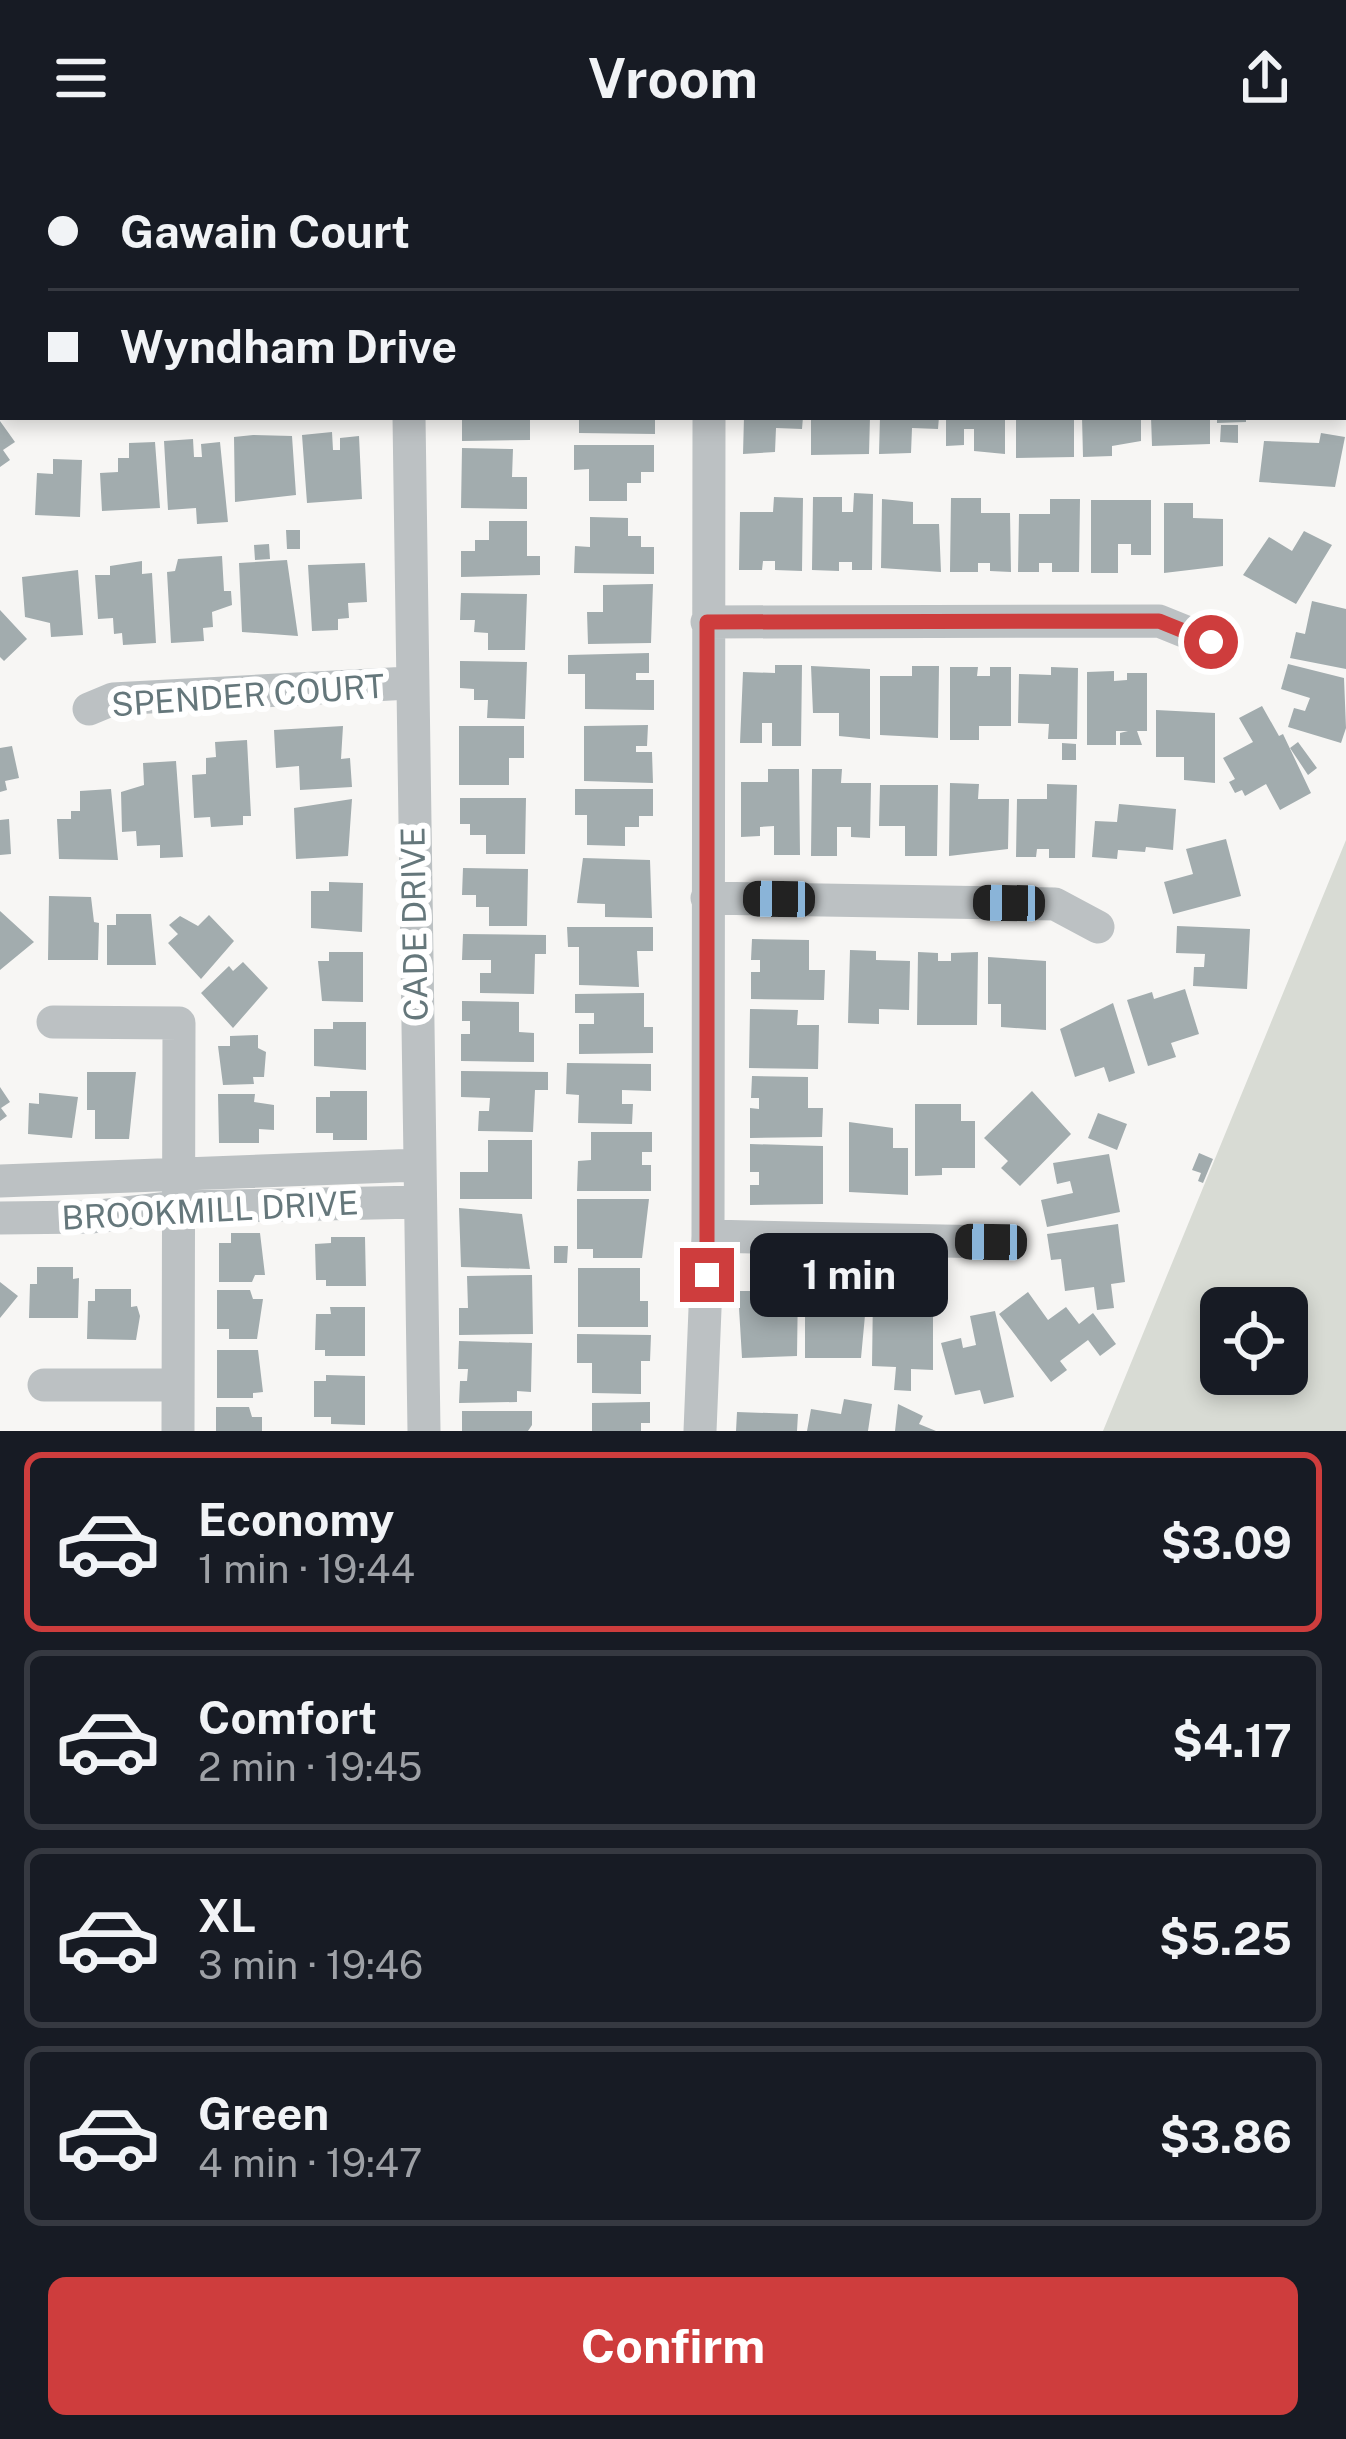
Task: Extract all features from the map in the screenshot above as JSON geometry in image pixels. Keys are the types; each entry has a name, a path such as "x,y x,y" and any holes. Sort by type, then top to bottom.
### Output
{"street":[{"name":"CADE DRIVE","path":"409,420 409,683 424,1431"},
{"path":"700,1431 708,1236 709,420"},
{"path":"707,622 1159,621 1211,642"},
{"name":"SPENDER COURT","path":"89,709 112,699 409,683"},
{"path":"707,898 1054,904 1098,927"},
{"path":"53,1022 179,1023 178,1431"},
{"name":"BROOKMILL DRIVE","path":"0,1218 91,1217 178,1191 418,1165"},
{"name":"BROOKMILL DRIVE","path":"0,1181 419,1202"},
{"path":"708,1236 991,1242"},
{"path":"44,1385 176,1385"}],"shaded area":[{"path":"1346,840 1346,1431 1103,1431"}],"building":[{"path":"462,420 530,420 530,440 462,441"},
{"path":"579,420 655,420 655,434 579,433"},
{"path":"744,420 803,420 802,429 776,428 775,452 743,454"},
{"path":"811,420 870,420 869,454 811,455"},
{"path":"880,420 939,420 938,429 912,428 911,453 879,454"},
{"path":"946,420 1005,420 1005,454 974,451 974,429 964,429 964,445 946,446"},
{"path":"1016,420 1074,420 1074,457 1016,458"},
{"path":"1082,420 1141,420 1141,441 1112,446 1112,456 1083,457"},
{"path":"1151,420 1210,420 1210,444 1152,446"},
{"path":"0,421 15,442 3,450 10,460 0,467"},
{"path":"1221,425 1238,425 1238,443 1220,442"},
{"path":"332,432 333,450 340,450 340,438 359,436 362,499 307,503 302,435"},
{"path":"1321,433 1345,437 1335,487 1259,482 1264,441 1319,443"},
{"path":"292,436 296,495 235,502 234,437"},
{"path":"193,439 194,457 202,457 201,444 220,442 228,522 197,524 196,508 168,510 164,441"},
{"path":"155,442 160,508 102,511 100,473 118,472 118,458 129,458 129,443"},
{"path":"574,445 654,445 654,472 641,472 641,483 627,483 627,501 589,501 589,469 574,470"},
{"path":"462,448 513,449 512,477 527,477 527,509 461,508"},
{"path":"53,459 82,460 80,517 35,515 37,473 53,474"},
{"path":"854,493 873,494 872,570 852,570 852,562 839,562 839,571 812,570 813,497 842,497 842,512 853,512"},
{"path":"774,497 803,498 802,571 775,570 775,561 763,561 762,570 739,570 740,512 773,512"},
{"path":"951,498 981,498 981,513 1010,513 1011,572 990,571 990,563 978,563 978,572 950,572"},
{"path":"882,499 913,502 913,524 939,524 941,572 881,568"},
{"path":"1050,499 1080,499 1079,572 1052,572 1052,563 1039,563 1039,572 1018,572 1019,514 1050,514"},
{"path":"1091,500 1151,500 1151,555 1131,555 1131,544 1118,544 1118,573 1091,573"},
{"path":"1164,503 1193,503 1193,518 1223,519 1223,566 1164,573"},
{"path":"590,517 628,518 628,536 641,536 641,547 654,547 654,574 574,573 575,546 590,547"},
{"path":"489,521 527,521 527,556 540,556 540,575 461,577 461,551 475,551 475,540 489,540"},
{"path":"286,530 300,530 300,549 287,549"},
{"path":"1304,531 1332,545 1296,604 1243,575 1269,537 1292,551"},
{"path":"269,544 270,559 255,560 254,545"},
{"path":"222,556 224,591 231,591 232,605 212,612 213,627 203,628 204,641 171,643 167,572 175,571 178,559"},
{"path":"287,560 298,636 242,632 239,563"},
{"path":"142,561 142,574 152,573 156,643 123,645 122,633 114,634 113,618 98,619 95,575 110,575 110,566"},
{"path":"365,563 367,602 348,603 349,618 338,619 338,630 312,631 308,565"},
{"path":"78,570 83,635 51,637 50,623 25,617 22,577"},
{"path":"653,584 651,643 588,644 587,612 603,612 603,585"},
{"path":"461,593 527,594 525,650 488,650 488,633 474,632 475,620 460,620"},
{"path":"1312,601 1346,609 1346,669 1290,658 1296,632 1305,634"},
{"path":"0,610 27,639 4,661 0,657"},
{"path":"649,653 649,673 636,673 636,680 654,680 654,710 585,709 585,674 568,674 568,655"},
{"path":"460,661 527,662 525,719 487,718 488,700 474,700 474,689 460,688"},
{"path":"1288,664 1344,678 1346,728 1341,743 1288,727 1294,708 1305,711 1310,698 1281,689"},
{"path":"775,665 802,665 801,746 772,746 772,723 762,723 762,743 740,743 743,672 775,673"},
{"path":"811,666 870,669 870,739 839,736 839,713 813,713"},
{"path":"912,666 939,666 938,738 880,735 880,676 912,676"},
{"path":"950,667 978,667 977,676 990,676 990,667 1011,667 1011,726 979,726 979,740 950,740"},
{"path":"1051,667 1078,668 1077,739 1048,739 1049,724 1018,723 1019,674 1051,675"},
{"path":"1114,671 1114,681 1127,680 1127,673 1147,673 1147,731 1137,731 1142,745 1120,745 1120,733 1128,731 1116,731 1116,745 1087,745 1087,672"},
{"path":"1262,706 1279,736 1283,734 1311,793 1280,810 1266,784 1245,796 1242,790 1235,793 1229,782 1235,779 1223,758 1253,742 1239,718"},
{"path":"1156,710 1215,713 1215,783 1184,780 1184,757 1156,757"},
{"path":"648,725 647,746 636,746 636,752 652,752 653,783 584,781 584,726"},
{"path":"343,726 341,759 350,758 352,787 300,790 299,766 276,768 274,730"},
{"path":"459,726 524,726 524,758 509,758 509,785 459,785"},
{"path":"247,740 251,816 243,816 243,825 211,827 210,817 194,818 192,775 206,774 206,758 216,757 215,742"},
{"path":"1298,742 1317,768 1308,775 1290,748"},
{"path":"1062,743 1076,744 1076,760 1062,760"},
{"path":"12,746 19,778 5,781 7,790 0,792 0,748"},
{"path":"176,761 183,857 160,858 160,845 137,846 136,831 122,832 121,792 144,785 143,763"},
{"path":"768,769 799,769 800,855 774,855 774,826 760,827 760,836 741,837 741,782 768,782"},
{"path":"812,769 842,769 841,783 871,783 870,838 851,837 851,827 837,827 837,856 811,856"},
{"path":"950,783 979,784 978,799 1009,799 1008,849 949,856"},
{"path":"1047,784 1077,785 1075,858 1049,858 1049,849 1037,849 1036,857 1016,857 1017,799 1047,799"},
{"path":"880,785 938,785 937,856 905,856 905,826 879,826"},
{"path":"111,789 118,860 59,859 57,819 71,819 71,811 80,811 80,791"},
{"path":"575,789 653,789 653,816 639,816 639,827 625,827 625,846 587,845 587,815 575,815"},
{"path":"460,798 526,798 525,854 486,854 486,835 470,835 470,824 460,824"},
{"path":"352,799 348,856 296,859 294,808"},
{"path":"1119,804 1176,809 1173,850 1146,847 1145,852 1118,850 1117,859 1092,857 1095,821 1117,822"},
{"path":"9,819 11,854 0,855 0,820"},
{"path":"1226,839 1241,896 1173,914 1164,882 1193,874 1186,849"},
{"path":"583,858 650,860 652,918 605,917 605,904 577,903"},
{"path":"463,868 528,869 527,926 489,926 489,907 476,907 476,895 462,895"},
{"path":"329,882 363,883 362,932 311,928 311,891 329,891"},
{"path":"49,896 91,897 94,922 99,923 98,960 48,960"},
{"path":"0,911 34,942 0,970"},
{"path":"116,914 151,914 156,965 107,965 107,925 116,925"},
{"path":"209,915 234,941 201,979 168,943 178,934 169,925 180,916 198,926"},
{"path":"1177,926 1250,929 1247,989 1193,986 1194,967 1204,967 1205,954 1176,953"},
{"path":"567,927 653,927 653,951 637,951 639,987 579,985 579,947 568,947"},
{"path":"463,934 546,935 546,954 535,954 534,994 480,993 480,973 491,973 491,960 462,960"},
{"path":"752,939 809,940 809,970 825,970 824,1000 751,999 751,972 760,972 760,960 751,960"},
{"path":"850,950 876,951 876,960 910,961 909,1010 879,1009 879,1024 848,1023"},
{"path":"329,952 363,952 363,1002 322,1001 318,961 329,961"},
{"path":"918,952 938,953 938,961 951,961 951,953 978,952 977,1025 917,1025"},
{"path":"988,957 1046,961 1046,1030 1001,1027 1001,1004 988,1004"},
{"path":"243,962 268,988 233,1028 201,993 229,966 233,971"},
{"path":"1185,989 1199,1034 1171,1043 1176,1057 1148,1066 1127,1000 1152,992 1154,999"},
{"path":"644,993 644,1027 653,1027 653,1053 579,1054 579,1024 594,1024 594,1013 575,1013 575,994"},
{"path":"462,1001 519,1002 519,1032 534,1033 534,1062 461,1061 461,1034 470,1034 470,1021 462,1021"},
{"path":"1113,1003 1135,1073 1109,1082 1104,1067 1075,1077 1060,1029"},
{"path":"750,1009 798,1010 797,1025 819,1025 818,1069 749,1068"},
{"path":"333,1022 366,1022 366,1070 314,1066 314,1029 333,1029"},
{"path":"258,1035 258,1048 266,1052 264,1077 253,1077 254,1084 223,1085 218,1046 230,1046 230,1036"},
{"path":"567,1063 651,1064 651,1091 622,1090 622,1104 633,1104 632,1124 578,1123 579,1095 566,1094"},
{"path":"461,1071 548,1072 548,1090 535,1090 533,1132 478,1131 479,1111 489,1111 490,1098 461,1097"},
{"path":"87,1072 136,1072 129,1139 95,1139 95,1110 87,1110"},
{"path":"752,1076 808,1077 808,1108 823,1108 822,1137 750,1138 750,1108 759,1109 759,1098 751,1098"},
{"path":"0,1087 10,1102 1,1108 7,1116 0,1121"},
{"path":"330,1091 367,1091 367,1140 333,1140 333,1133 316,1133 316,1097 330,1097"},
{"path":"1032,1091 1071,1134 1020,1186 1001,1168 1008,1161 984,1138"},
{"path":"39,1093 78,1097 72,1138 28,1134 29,1103 39,1104"},
{"path":"218,1094 255,1094 254,1102 274,1105 274,1130 259,1129 259,1143 219,1143"},
{"path":"915,1104 961,1104 961,1121 975,1121 975,1168 942,1168 942,1175 915,1176"},
{"path":"1098,1113 1127,1124 1117,1150 1088,1138"},
{"path":"849,1122 893,1128 893,1148 908,1148 908,1195 849,1192"},
{"path":"591,1132 652,1132 652,1152 642,1152 642,1165 651,1165 651,1191 577,1191 578,1161 591,1160"},
{"path":"488,1140 532,1140 532,1199 460,1199 460,1172 488,1172"},
{"path":"750,1144 823,1146 823,1204 750,1205 750,1185 759,1185 759,1172 750,1172"},
{"path":"1199,1153 1213,1159 1203,1183 1198,1181 1201,1173 1192,1170"},
{"path":"1109,1154 1120,1212 1047,1227 1041,1200 1073,1193 1070,1181 1057,1184 1053,1163"},
{"path":"577,1199 649,1199 642,1258 593,1258 593,1249 577,1249"},
{"path":"459,1208 522,1214 530,1269 461,1267"},
{"path":"1118,1224 1125,1282 1111,1284 1114,1308 1097,1310 1094,1287 1065,1291 1061,1259 1051,1260 1047,1234"},
{"path":"231,1233 260,1233 265,1275 255,1275 252,1282 219,1282 219,1243 231,1243"},
{"path":"331,1237 365,1237 366,1286 326,1286 326,1280 316,1280 315,1244 331,1243"},
{"path":"554,1246 568,1246 567,1263 554,1263"},
{"path":"37,1267 73,1267 73,1279 79,1278 78,1318 29,1318 30,1284 37,1284"},
{"path":"578,1268 640,1268 640,1301 648,1301 648,1327 578,1327"},
{"path":"532,1275 533,1334 459,1335 459,1308 468,1308 467,1276"},
{"path":"0,1282 18,1296 0,1318"},
{"path":"770,1284 798,1284 797,1356 742,1358 738,1291 771,1291"},
{"path":"805,1284 832,1285 832,1297 867,1294 861,1358 805,1358"},
{"path":"95,1289 131,1289 131,1307 137,1306 140,1316 136,1340 87,1339 88,1301 95,1301"},
{"path":"217,1290 250,1290 253,1299 263,1299 257,1339 229,1339 229,1329 217,1329"},
{"path":"1028,1292 1048,1320 1066,1307 1079,1324 1093,1313 1116,1344 1100,1356 1088,1340 1060,1361 1067,1370 1051,1382 999,1314"},
{"path":"873,1293 900,1294 900,1302 912,1302 913,1293 933,1294 933,1370 911,1369 911,1391 894,1390 896,1367 872,1366"},
{"path":"330,1307 365,1307 365,1356 325,1356 325,1350 315,1350 316,1314 331,1314"},
{"path":"995,1311 1014,1397 984,1404 980,1390 955,1395 941,1343 961,1338 963,1348 976,1345 970,1316"},
{"path":"577,1334 651,1335 650,1361 641,1361 641,1394 592,1393 592,1363 577,1363"},
{"path":"459,1341 532,1343 531,1392 517,1391 517,1402 459,1403 460,1381 467,1381 468,1369 458,1369"},
{"path":"217,1350 258,1350 263,1392 253,1393 253,1398 217,1398"},
{"path":"326,1375 365,1376 365,1425 331,1424 331,1417 314,1417 314,1381 326,1381"},
{"path":"844,1399 872,1404 868,1431 807,1431 811,1409 841,1414"},
{"path":"650,1402 650,1423 641,1423 641,1431 592,1431 592,1403"},
{"path":"898,1404 923,1416 919,1424 936,1431 895,1431"},
{"path":"216,1407 249,1407 252,1417 262,1417 262,1431 216,1431"},
{"path":"462,1411 532,1411 532,1425 528,1431 462,1431"},
{"path":"737,1412 798,1414 797,1431 736,1431"}],"route":[{"path":"707,1275 707,622 1159,621 1211,642"}]}
